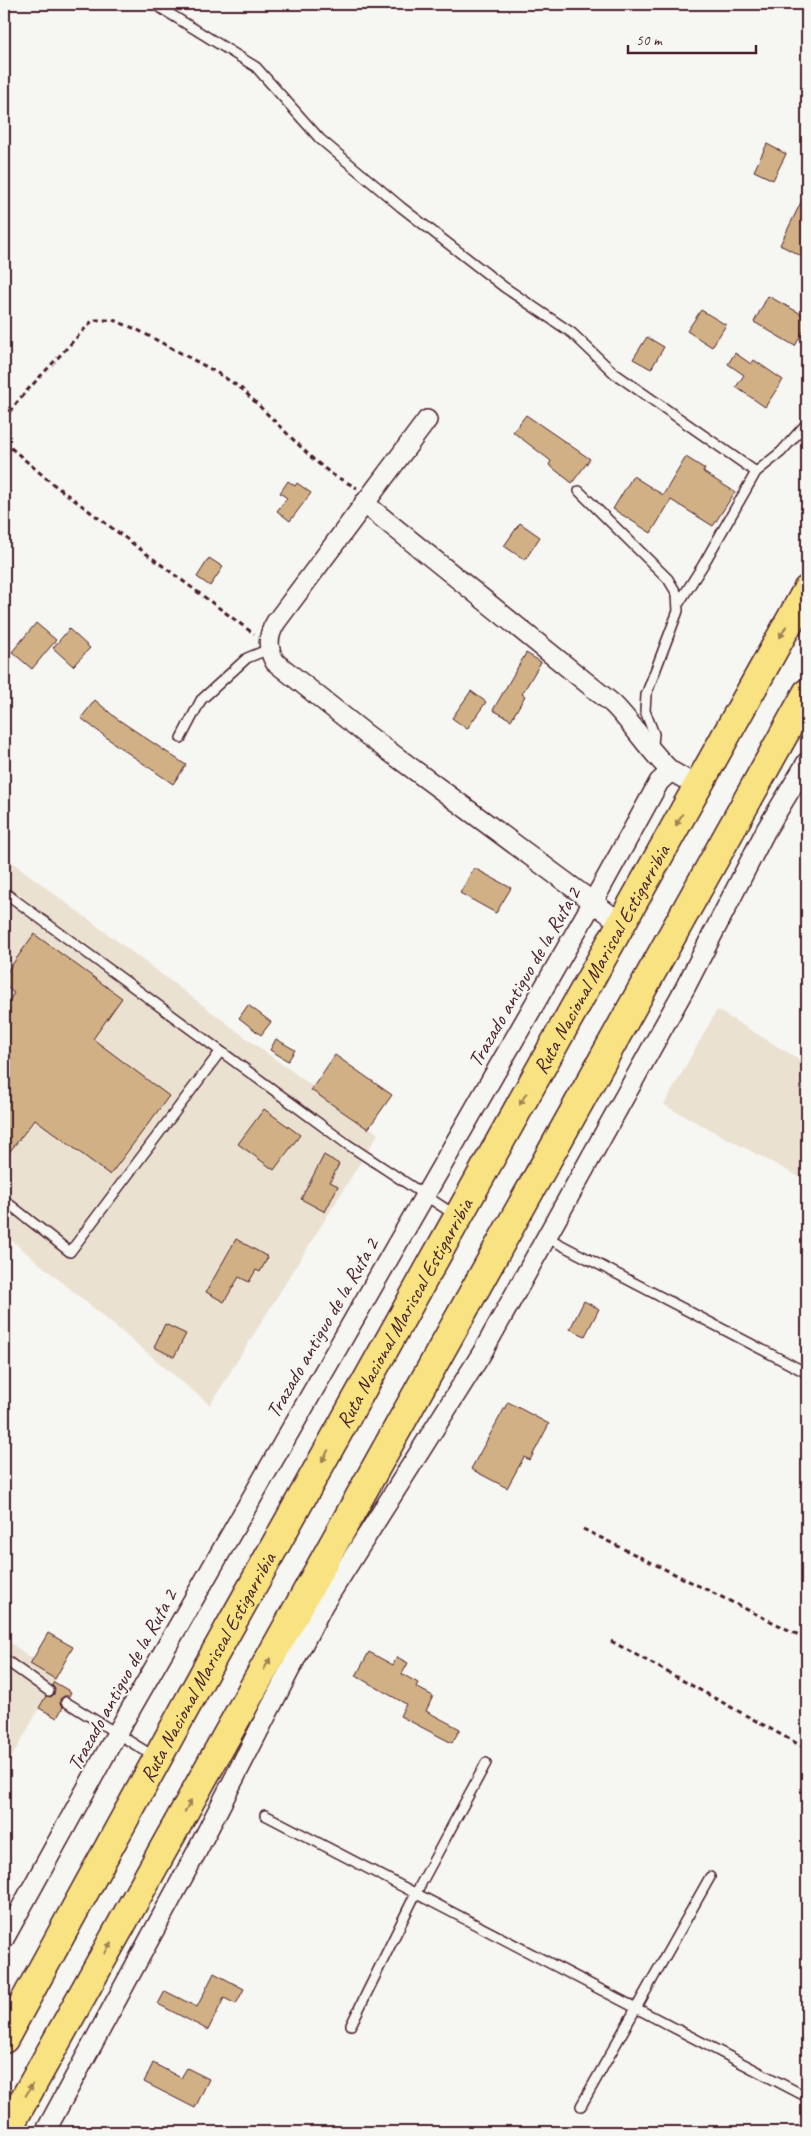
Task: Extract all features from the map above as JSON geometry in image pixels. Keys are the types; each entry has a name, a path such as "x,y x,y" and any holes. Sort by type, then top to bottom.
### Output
{"highway":[{"name":"Ruta Nacional Mariscal Estigarribia","path":"4,2039 157,1758 807,590"},
{"path":"6,2132 807,693"}],"street":[{"path":"427,420 271,629 269,647 275,662 367,736 621,923"},
{"path":"368,499 613,704 636,729 654,756 671,771 697,786"},
{"path":"45,2132 196,1853 323,1605 482,1353 685,988 766,830 807,762"},
{"name":"Trazado antiguo de la Ruta 2","path":"4,1938 117,1733 593,902 659,782 671,771"}],"lane":[{"path":"154,4 256,67 320,139 401,207 504,286 572,333 614,372 756,472"},
{"path":"650,749 654,739 653,730 645,710 646,695 678,611 679,603 756,472 781,452 807,423"},
{"path":"579,491 668,579 673,586 679,603"},
{"path":"181,738 201,700 247,658 269,647"},
{"path":"4,892 347,1144 458,1217"},
{"path":"4,1200 70,1252 220,1052"},
{"path":"546,1237 807,1373"},
{"path":"4,1659 48,1691"},
{"path":"66,1702 157,1758"},
{"path":"351,2025 416,1893 486,1763"},
{"path":"265,1815 807,2097"},
{"path":"581,2106 638,2009 710,1877"}],"path":[{"path":"4,419 60,354 94,320 113,320 136,328 216,372 242,389 314,460 368,499"},
{"path":"4,442 53,484 269,647"},
{"path":"583,1529 807,1639"},
{"path":"611,1641 807,1749"}],"shaded area":[{"path":"4,856 253,1043 378,1134 210,1405 4,1234"},
{"path":"717,1010 807,1064 807,1181 664,1105"},
{"path":"4,1638 57,1677 4,1771"}],"building":[{"path":"767,144 786,154 773,180 754,171"},
{"path":"807,190 807,259 780,245"},
{"path":"768,296 807,317 807,324 795,346 754,322"},
{"path":"701,310 726,325 712,347 687,331"},
{"path":"647,337 664,347 651,369 633,359"},
{"path":"735,353 751,364 754,360 783,380 765,407 736,387 744,375 728,364"},
{"path":"526,415 590,459 572,483 549,465 551,461 513,432"},
{"path":"686,457 705,469 703,472 735,492 713,526 671,500 651,533 613,509 633,476 663,495"},
{"path":"288,481 295,486 297,483 311,493 290,521 277,511 287,498 280,493"},
{"path":"520,523 540,537 525,560 504,546"},
{"path":"209,558 223,567 210,586 197,577"},
{"path":"36,623 56,640 32,669 12,652"},
{"path":"69,629 90,648 73,666 53,648"},
{"path":"526,653 541,662 522,694 525,696 511,720 493,710"},
{"path":"471,691 486,702 467,729 452,718"},
{"path":"95,700 116,718 186,765 173,784 81,718"},
{"path":"474,868 511,888 496,913 460,893"},
{"path":"34,934 122,998 93,1039 169,1096 110,1175 35,1119 4,1159 4,1008 14,993 4,985 4,976"},
{"path":"248,1005 271,1022 261,1035 239,1018"},
{"path":"276,1039 295,1050 288,1061 270,1050"},
{"path":"335,1055 392,1095 368,1129 311,1090"},
{"path":"264,1109 300,1135 274,1170 238,1144"},
{"path":"324,1155 339,1164 330,1182 338,1186 325,1212 301,1199"},
{"path":"236,1239 268,1257 260,1272 256,1270 249,1282 239,1277 224,1302 206,1292"},
{"path":"584,1301 599,1309 585,1336 570,1329"},
{"path":"165,1324 186,1334 174,1357 154,1347"},
{"path":"508,1402 549,1424 530,1460 524,1457 507,1488 471,1469"},
{"path":"48,1633 73,1647 55,1679 30,1664"},
{"path":"369,1652 393,1665 397,1657 408,1663 402,1674 418,1683 416,1687 433,1696 426,1711 460,1729 452,1743 400,1716 406,1704 356,1676"},
{"path":"54,1682 71,1692 69,1696 64,1696 60,1699 60,1704 63,1707 57,1718 39,1708 46,1696 51,1697 54,1694 55,1689 52,1685"},
{"path":"214,1973 244,1989 236,2004 224,1998 208,2030 158,2004 165,1991 197,2007"},
{"path":"153,2063 181,2078 187,2068 209,2079 195,2108 144,2082"}]}
